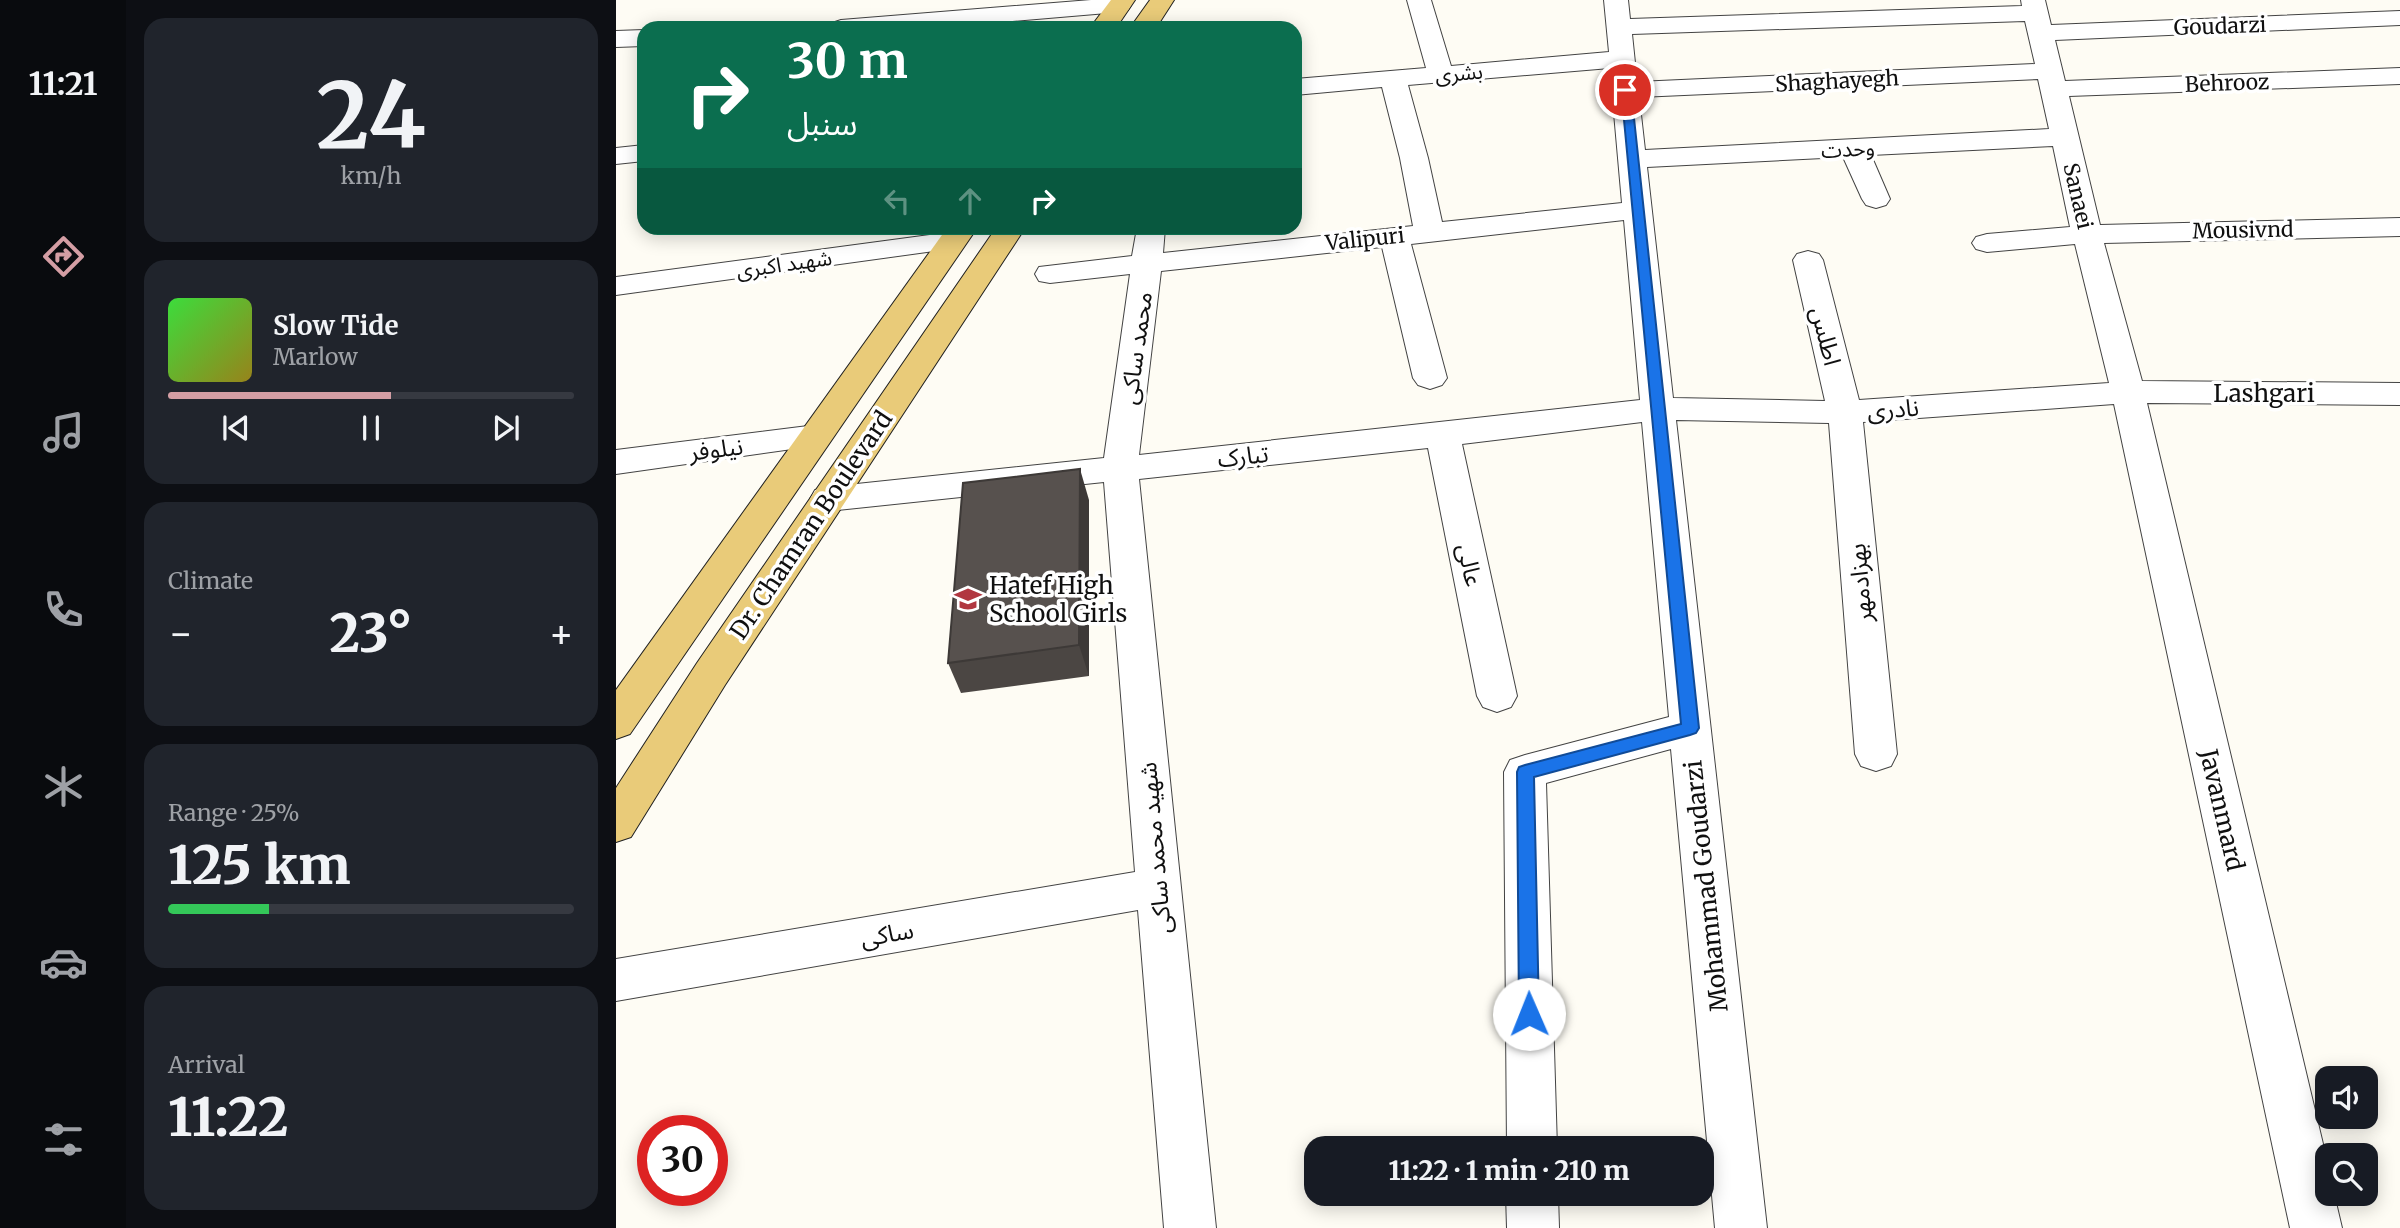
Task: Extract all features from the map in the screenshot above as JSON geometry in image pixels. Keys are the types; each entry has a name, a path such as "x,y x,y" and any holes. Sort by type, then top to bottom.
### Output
{"main road":[{"path":"1148,21 1161,0"},
{"path":"1108,21 1121,3"},
{"name":"Dr. Chamran Boulevard","path":"616,723 956,235"},
{"name":"Dr. Chamran Boulevard","path":"616,824 711,674 1005,235"}],"street":[{"path":"1419,0 1441,74"},
{"path":"919,21 1121,3"},
{"name":"Goudarzi","path":"1621,44 2036,15 2338,37 2400,18"},
{"name":"Sanaei","path":"2036,15 2087,234 2128,392"},
{"path":"2338,37 2388,77 2400,104"},
{"path":"616,39 637,38"},
{"name":"بشری","path":"1302,86 1441,74 1621,44"},
{"name":"Shaghayegh","path":"1621,44 2051,80"},
{"name":"Mohammad Goudarzi","path":"1621,44 1741,1228"},
{"name":"Behrooz","path":"2051,80 2388,77"},
{"path":"1393,79 1414,158 1429,233"},
{"name":"وحدت","path":"1632,159 2064,137"},
{"path":"1854,149 1876,199"},
{"path":"616,156 637,154"},
{"name":"Valipuri","path":"1050,274 1637,210"},
{"name":"Mousivnd","path":"1987,243 2087,234 2400,227"},
{"name":"شهید اکبری","path":"616,286 950,235"},
{"name":"محمد ساکی","path":"1120,468 1150,235"},
{"path":"1394,236 1430,378"},
{"name":"اطلس","path":"1808,260 1845,412"},
{"name":"نادری","path":"1658,409 1845,412 2128,392"},
{"name":"Lashgari","path":"2128,392 2400,394"},
{"name":"Javanmard","path":"2128,392 2316,1228"},
{"name":"تبارک","path":"828,499 1443,435 1658,409"},
{"name":"بهزادمهر","path":"1845,412 1876,754"},
{"name":"عالی","path":"1443,435 1497,696"},
{"name":"نیلوفر","path":"616,462 816,436"},
{"name":"شهید محمد ساکی","path":"1120,468 1190,1228"},
{"path":"1532,1136 1525,772 1690,728"},
{"name":"ساکی","path":"616,980 1159,887"},
{"path":"1532,1206 1533,1228"}],"building":[{"path":"1080,469 1079,645 948,663 963,483"}],"place":[{"name":"Hatef High School Girls","path":"968,599"}],"route":[{"path":"1529,1014 1525,772 1690,728 1625,90"}]}
